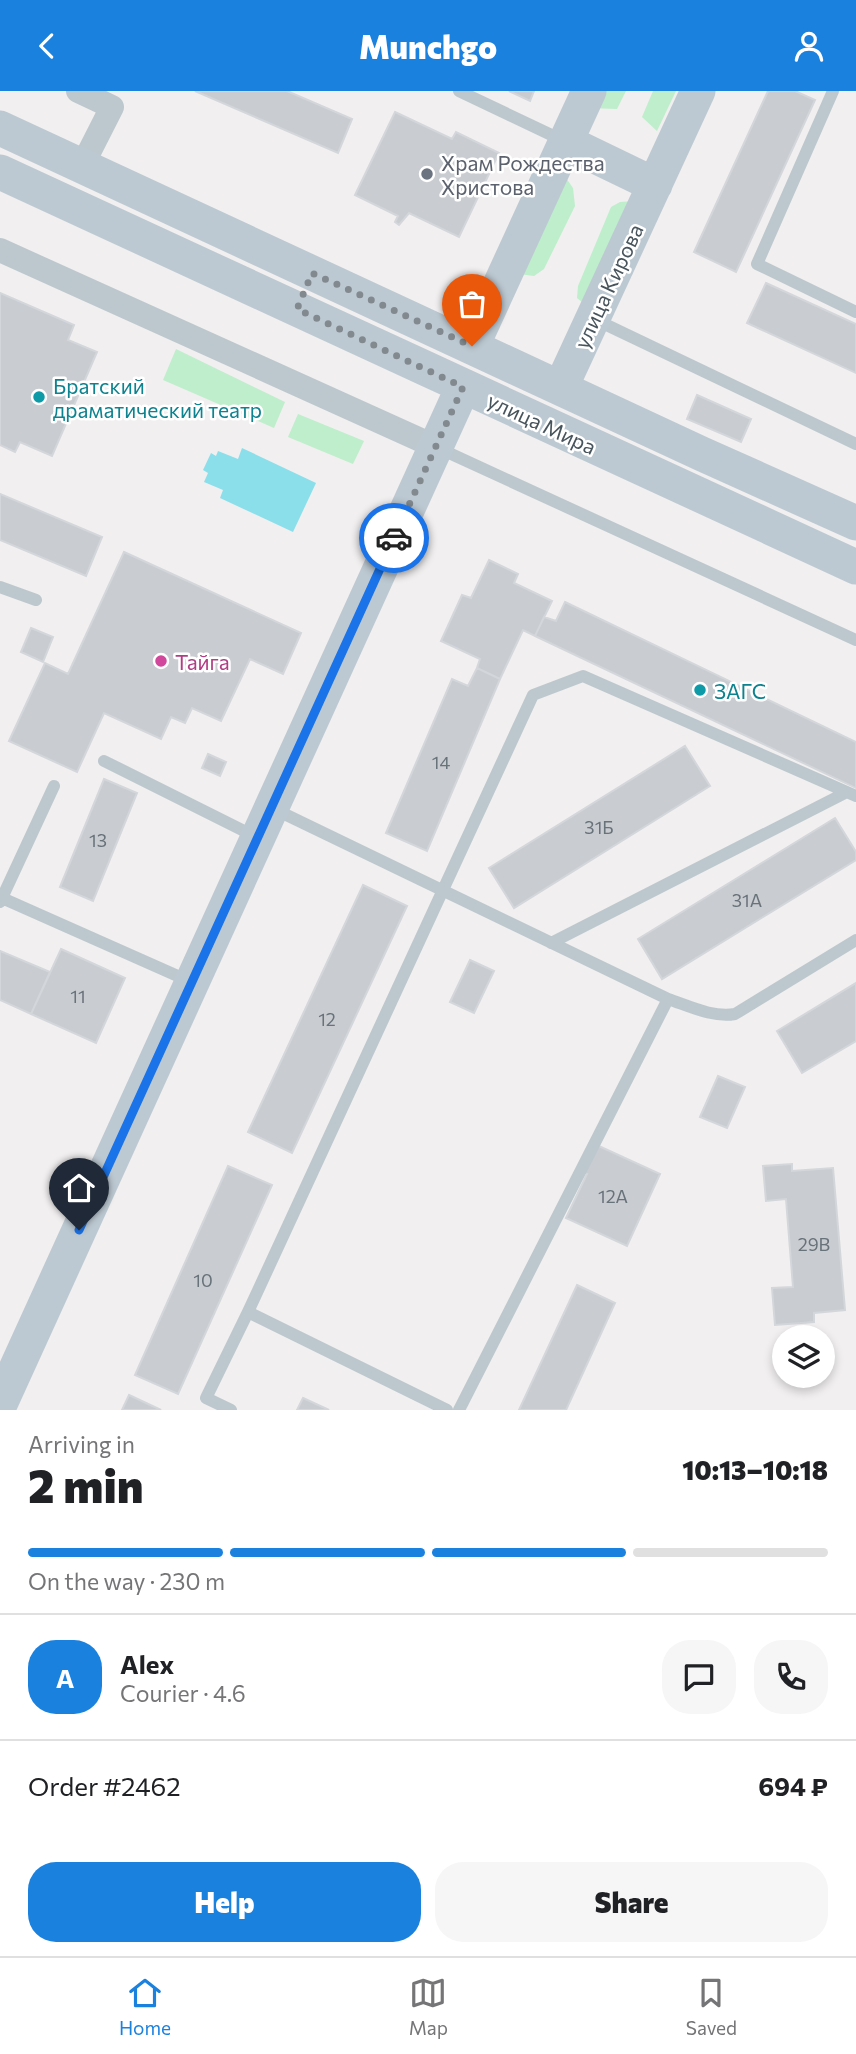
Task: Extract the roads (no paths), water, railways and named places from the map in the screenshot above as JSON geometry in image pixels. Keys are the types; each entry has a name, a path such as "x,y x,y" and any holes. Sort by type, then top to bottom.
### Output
{"main road":[{"path":"472,346 589,91"},
{"name":"улица Кирова","path":"561,387 698,91"},
{"name":"улица Мира","path":"0,128 856,523"},
{"path":"566,142 655,185"},
{"name":"улица Мира","path":"0,172 856,567"},
{"path":"297,309 312,273"},
{"path":"0,1404 463,387"}],"street":[{"path":"78,91 112,107 82,166"},
{"path":"0,250 436,447"}],"lane":[{"path":"459,91 566,142"},
{"path":"833,91 757,264 856,311"},
{"path":"593,318 856,444"},
{"path":"436,447 856,640"},
{"path":"0,587 36,600"},
{"path":"231,1410 206,1398 533,695 583,676 851,794"},
{"path":"104,761 442,891 668,999 713,1013 735,1014 856,940"},
{"path":"54,786 1,900 192,982"},
{"path":"551,943 851,794"},
{"path":"459,1410 668,999"},
{"path":"248,1312 447,1410"}],"water":[{"path":"242,448 316,483 293,532 220,498 223,490 204,482 208,473 203,470 211,453 216,456 218,451 238,459"}],"place":[{"name":"Храм Рождества Христова","path":"427,174"},
{"name":"Братский драматический театр","path":"39,397"},
{"name":"Тайга","path":"161,661"},
{"name":"ЗАГС","path":"700,690"}]}
